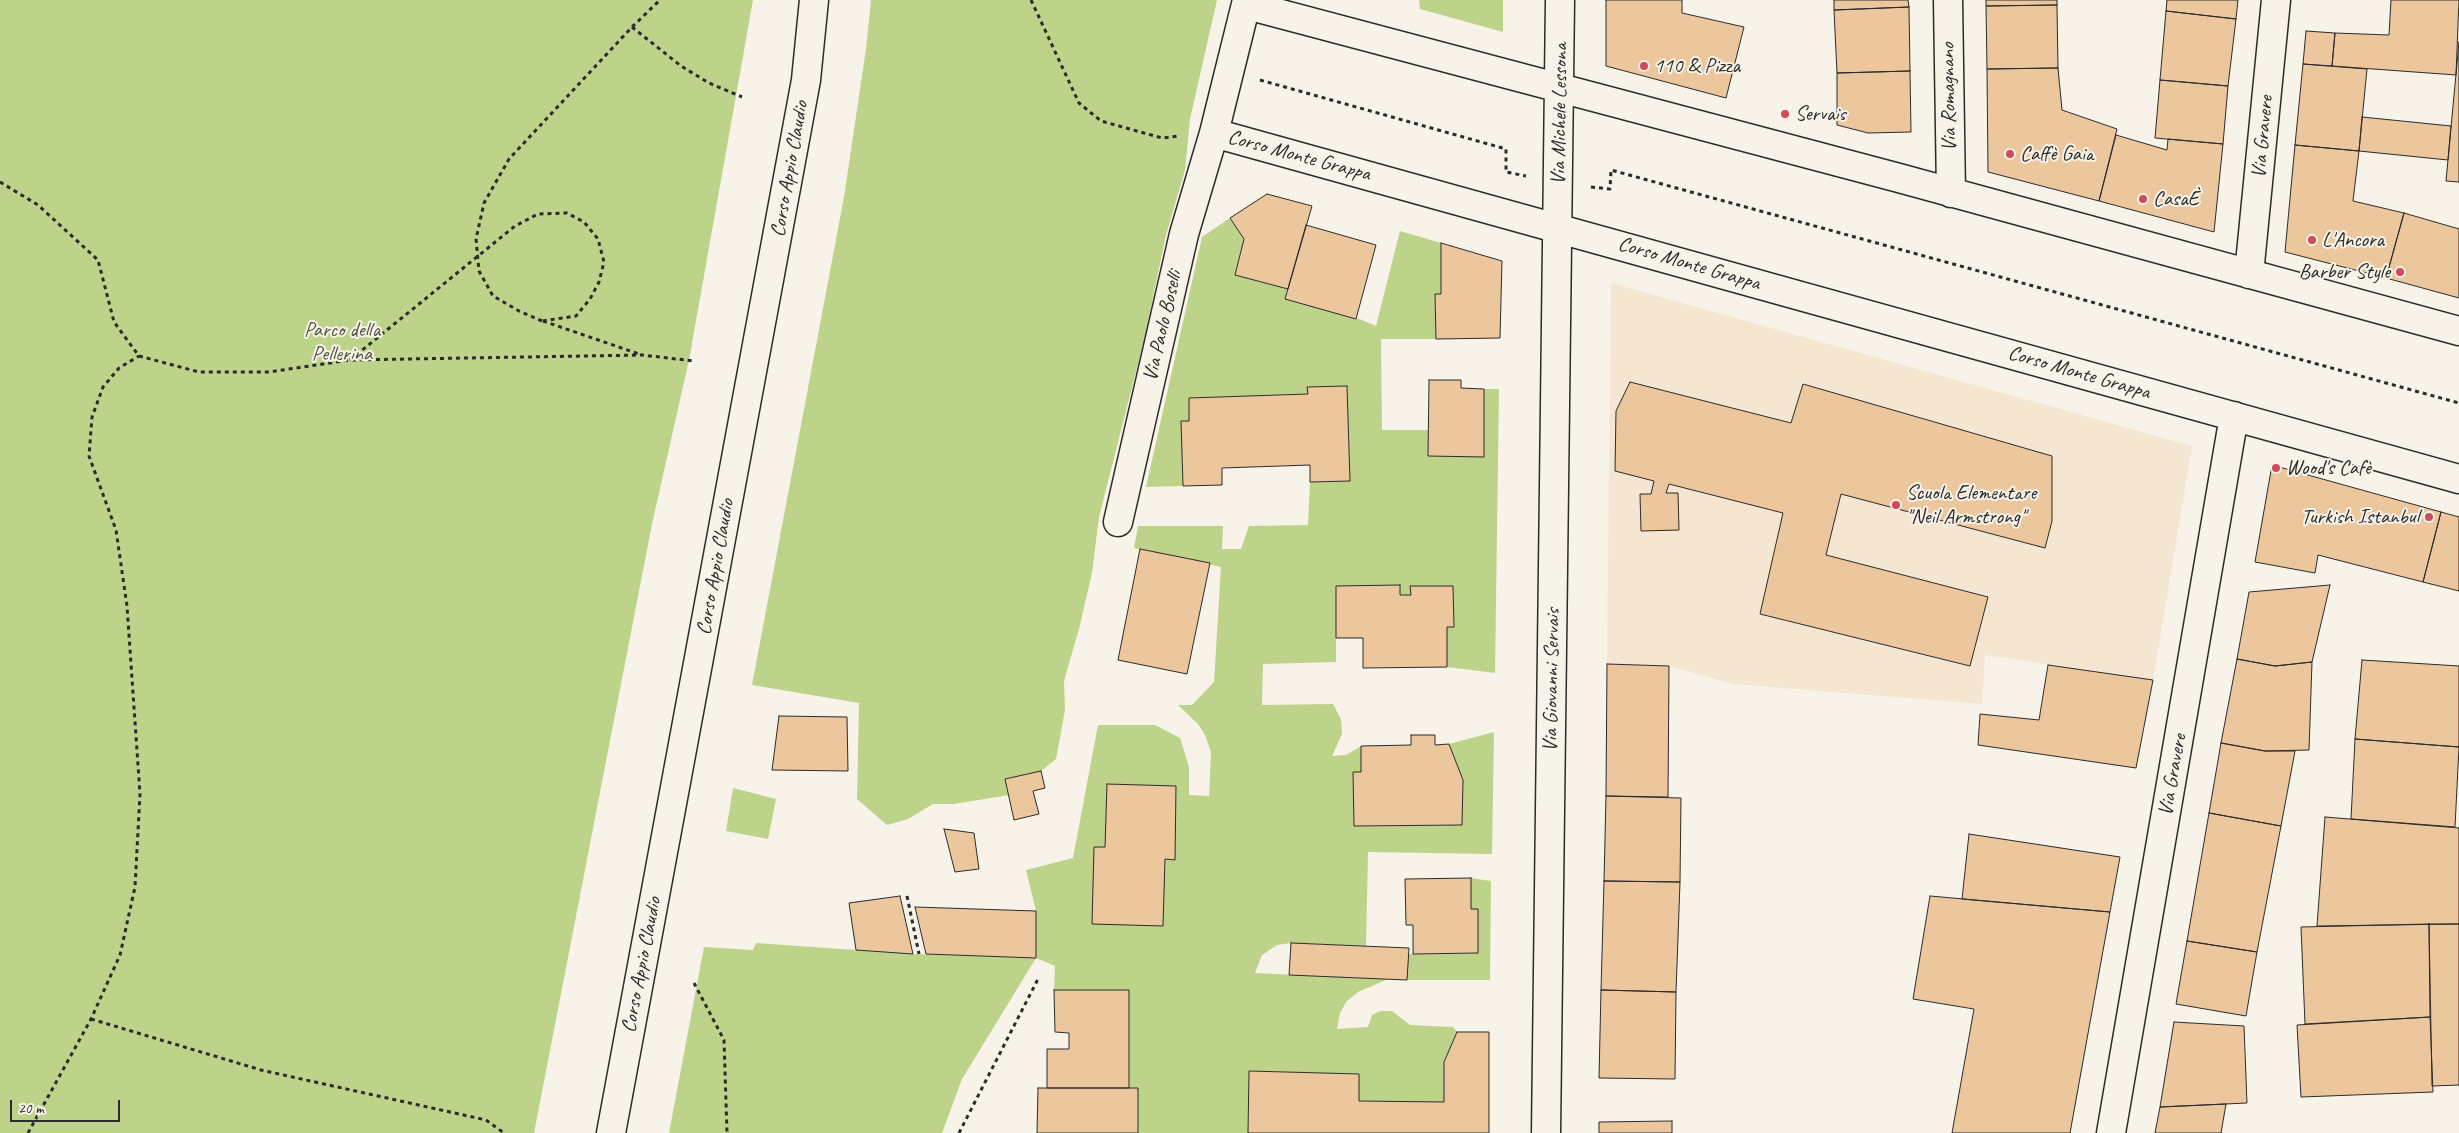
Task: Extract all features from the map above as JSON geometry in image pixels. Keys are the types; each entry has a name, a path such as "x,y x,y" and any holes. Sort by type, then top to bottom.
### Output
{"street":[{"name":"Corso Appio Claudio","path":"611,1133 806,80 814,0"},
{"name":"Via Michele Lessona","path":"1558,228 1560,0"},
{"name":"Via Romagnano","path":"1948,0 1951,193"},
{"name":"Via Gravere","path":"2248,274 2276,0"},
{"name":"Corso Monte Grappa","path":"2459,330 1247,3 1214,132 2459,479"},
{"name":"Via Paolo Boselli","path":"1118,522 1184,234 1214,132"},
{"name":"Via Giovanni Servais","path":"1546,1133 1558,228"},
{"name":"Via Gravere","path":"2111,1133 2234,416"}],"path":[{"path":"642,354 542,321 519,311 493,296 480,271 476,239 484,203 509,159 632,27 660,0"},
{"path":"1031,0 1079,103 1101,121 1162,138 1214,132"},
{"path":"632,27 681,66 710,83 742,97"},
{"path":"1253,78 1506,148 1506,172 1559,183 1610,189 1611,170 2459,404"},
{"path":"0,182 38,205 98,260 114,322 139,356 199,372 268,372 350,360 642,354 694,360"},
{"path":"350,360 515,226 538,214 567,213 584,222 598,239 604,262 599,282 590,299 576,316 542,321"},
{"path":"28,1133 91,1019 120,955 135,887 140,794 127,606 118,540 89,456 92,417 102,387 118,368 139,356"},
{"path":"907,896 919,954"},
{"path":"959,1133 1038,979"},
{"path":"694,983 724,1040 727,1084 727,1133"},
{"path":"91,1019 261,1070 486,1120 504,1133"}],"shaded area":[{"name":"Scuola Elementare \"Neil Armstrong\"","path":"1611,283 2192,446 2153,680 1985,655 1982,704 1733,684 1669,666 1607,664"}],"green space":[{"name":"Parco della Pellerina","path":"0,0 753,0 689,360 652,524 534,1133 0,1133"},
{"path":"871,0 1217,0 1190,119 1185,170 1166,235 1144,340 1099,517 1092,573 1064,681 1065,710 1056,759 1041,771 1006,779 1009,795 954,804 933,804 908,819 887,825 857,799 859,703 752,685 844,197 866,49"},
{"path":"1419,0 1503,0 1503,32 1420,9"},
{"path":"1230,218 1244,239 1236,275 1288,289 1376,326 1400,231 1441,243 1441,294 1435,294 1436,339 1381,339 1382,430 1428,430 1428,456 1484,456 1484,389 1499,389 1495,673 1447,667 1447,627 1454,627 1453,586 1411,586 1411,595 1400,595 1400,586 1336,586 1336,662 1263,664 1262,705 1333,704 1341,719 1342,734 1332,756 1346,755 1361,746 1361,772 1353,773 1354,826 1461,825 1463,780 1449,744 1494,732 1492,854 1368,852 1366,946 1291,943 1277,945 1262,955 1255,973 1388,979 1358,992 1346,1002 1340,1013 1337,1029 1368,1027 1372,1015 1380,1011 1392,1011 1410,1025 1453,1027 1457,1032 1444,1062 1444,1102 1359,1101 1359,1074 1249,1071 1248,1133 1138,1133 1138,1089 1129,1088 1129,990 1054,990 1055,966 1036,958 1036,911 1026,870 1073,858 1098,725 1155,725 1180,738 1189,767 1189,795 1209,796 1211,752 1205,735 1198,724 1178,705 1192,705 1214,682 1221,567 1134,548 1138,526 1223,526 1222,549 1241,549 1249,526 1308,525 1310,482 1350,480 1347,386 1308,387 1308,394 1189,398 1189,421 1181,421 1183,486 1146,487 1202,237"},
{"path":"733,788 776,799 768,839 726,831"},
{"path":"1471,878 1491,881 1490,980 1407,980 1408,954 1478,953 1478,909 1471,909"},
{"path":"756,943 913,954 1036,958 962,1079 942,1133 669,1133 704,947 753,950"}],"building":[{"path":"1606,0 1682,0 1682,13 1744,27 1726,98 1606,66"},
{"path":"1834,0 1908,0 1909,7 1834,10"},
{"path":"1986,0 2057,0 2057,5 1986,6"},
{"path":"2167,0 2238,0 2236,19 2166,11"},
{"path":"2391,0 2459,0 2456,75 2332,66 2335,33 2389,35"},
{"path":"2057,5 2058,68 1987,69 1986,6"},
{"path":"1909,7 1910,71 1837,73 1834,10"},
{"path":"2166,11 2236,19 2228,86 2160,80"},
{"path":"2306,31 2335,33 2332,66 2303,64"},
{"path":"2459,42 2459,182 2446,181"},
{"path":"2303,64 2367,69 2359,151 2295,145"},
{"path":"2058,68 2062,110 2117,129 2099,201 1988,172 1987,69"},
{"path":"1910,71 1911,132 1868,133 1837,125 1837,73"},
{"path":"2160,80 2228,86 2223,144 2155,138"},
{"path":"2362,117 2451,126 2448,160 2359,151"},
{"path":"2116,135 2167,150 2168,139 2223,144 2214,232 2099,201"},
{"path":"2295,145 2359,151 2353,201 2404,213 2386,278 2285,252"},
{"path":"1267,194 1312,206 1288,289 1235,275 1244,239 1230,218"},
{"path":"2404,213 2459,229 2459,298 2386,278"},
{"path":"1306,225 1376,245 1356,319 1285,299"},
{"path":"1441,243 1502,261 1500,338 1436,339 1435,294 1441,294"},
{"path":"1429,380 1461,380 1461,388 1484,389 1484,457 1428,456"},
{"path":"1630,382 1791,423 1803,384 2052,456 2052,521 2045,548 1841,494 1826,555 1988,597 1970,666 1760,614 1783,513 1669,484 1666,493 1678,493 1679,530 1641,531 1640,494 1651,494 1654,481 1615,471 1616,411"},
{"path":"1347,386 1350,481 1310,482 1310,465 1222,468 1222,485 1183,486 1181,421 1189,421 1189,398 1308,394 1307,387"},
{"path":"2272,465 2441,512 2423,582 2318,555 2315,573 2255,562"},
{"path":"2441,512 2459,517 2459,591 2423,582"},
{"path":"1140,549 1210,563 1187,674 1118,660"},
{"path":"1400,585 1400,595 1411,595 1410,586 1453,586 1454,627 1447,627 1447,667 1363,668 1363,638 1336,638 1336,586"},
{"path":"2330,585 2312,662 2275,666 2237,659 2249,592"},
{"path":"2237,659 2275,666 2312,662 2309,750 2265,751 2221,743"},
{"path":"2362,660 2459,666 2459,747 2355,739"},
{"path":"1607,664 1669,666 1668,797 1606,796"},
{"path":"2048,665 2153,680 2136,768 1978,745 1980,714 2039,720"},
{"path":"779,716 847,717 848,771 772,770"},
{"path":"1411,735 1435,735 1435,745 1449,744 1463,780 1462,825 1354,826 1353,772 1361,772 1361,746 1411,745"},
{"path":"2355,739 2459,747 2455,827 2351,819"},
{"path":"2221,743 2265,751 2295,751 2281,826 2209,813"},
{"path":"1041,771 1045,788 1033,791 1039,814 1014,820 1005,779"},
{"path":"1107,784 1176,786 1175,860 1165,859 1163,926 1092,924 1094,847 1105,847"},
{"path":"1606,796 1681,798 1680,882 1604,881"},
{"path":"2209,813 2281,826 2257,952 2187,941"},
{"path":"2325,817 2459,828 2459,924 2317,926"},
{"path":"944,829 974,833 979,869 955,872"},
{"path":"1969,834 2120,857 2110,912 1962,899"},
{"path":"1471,878 1471,909 1478,909 1478,953 1413,954 1413,925 1406,925 1405,879"},
{"path":"1604,881 1680,882 1676,992 1601,990"},
{"path":"900,896 913,954 856,950 849,903"},
{"path":"1930,896 2110,912 2070,1133 1952,1133 1974,1009 1913,999"},
{"path":"915,907 1036,911 1036,958 926,954"},
{"path":"2429,924 2430,1017 2305,1024 2301,927"},
{"path":"2429,924 2459,924 2459,1085 2432,1086"},
{"path":"2187,941 2257,952 2246,1016 2176,1004"},
{"path":"1291,943 1409,948 1407,980 1289,975"},
{"path":"1054,990 1129,990 1129,1088 1047,1088 1047,1049 1069,1049 1069,1033 1055,1032"},
{"path":"1601,990 1676,992 1675,1079 1599,1078"},
{"path":"2430,1017 2433,1092 2301,1097 2297,1025"},
{"path":"2174,1022 2244,1026 2247,1103 2160,1107"},
{"path":"1457,1032 1489,1032 1489,1133 1248,1133 1249,1071 1359,1074 1359,1101 1444,1102 1444,1062"},
{"path":"1038,1088 1138,1088 1138,1133 1037,1133"},
{"path":"2226,1104 2221,1133 2155,1133 2160,1107"},
{"path":"1672,1121 1672,1133 1599,1133 1599,1122"}],"place":[{"name":"110 & Pizza","path":"1644,66"},
{"name":"Servais","path":"1785,114"},
{"name":"Caffè Gaia","path":"2010,154"},
{"name":"CasaÈ","path":"2143,199"},
{"name":"L'Ancora","path":"2312,240"},
{"name":"Barber Style","path":"2400,272"},
{"name":"Wood's Cafè","path":"2276,468"},
{"name":"Scuola Elementare \"Neil Armstrong\"","path":"1896,505"},
{"name":"Turkish Istanbul","path":"2429,517"}]}
